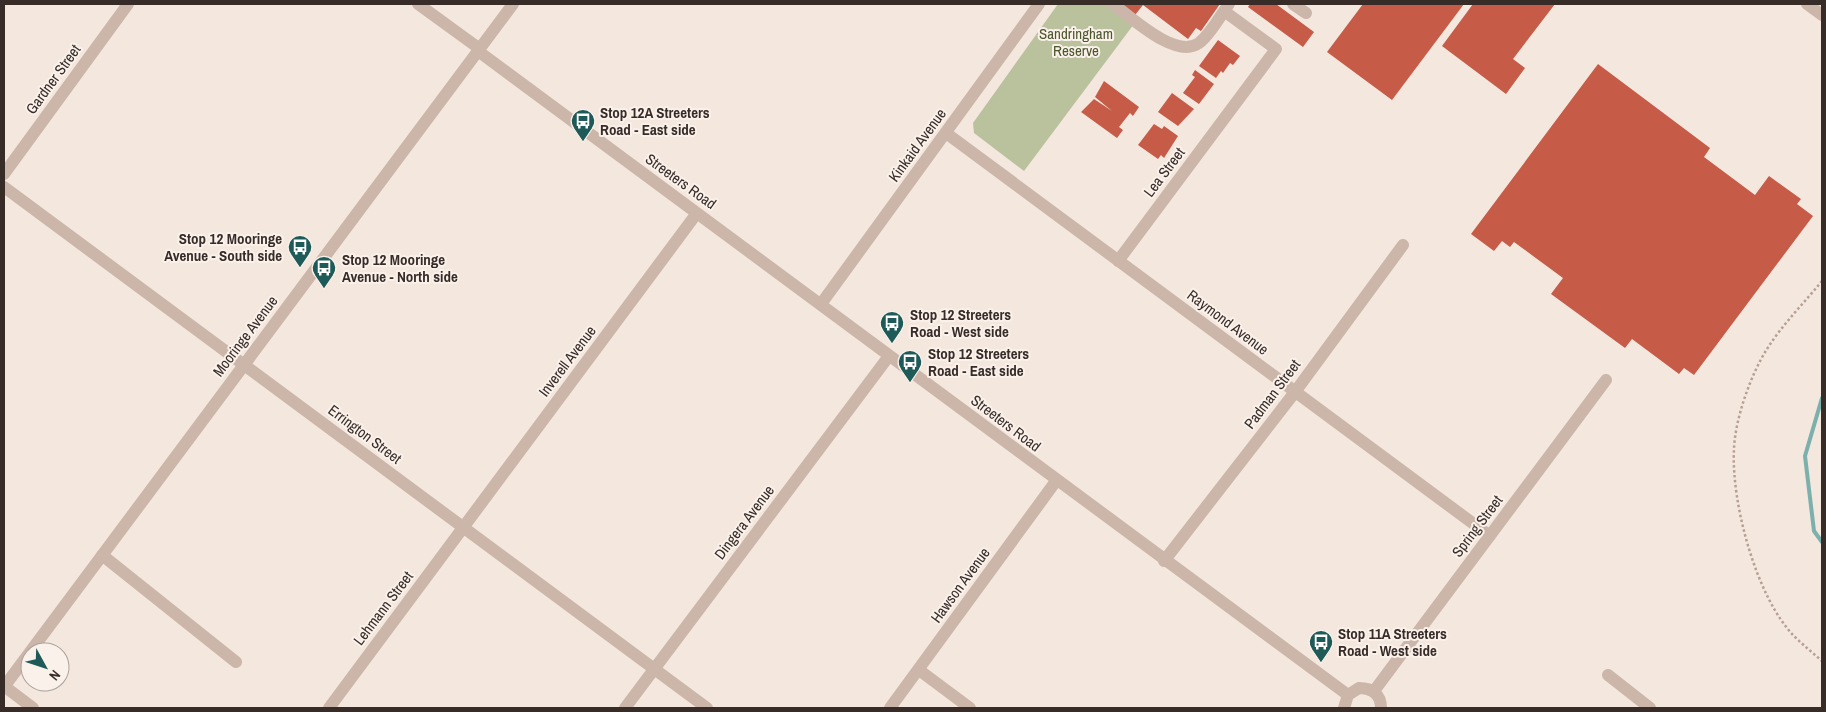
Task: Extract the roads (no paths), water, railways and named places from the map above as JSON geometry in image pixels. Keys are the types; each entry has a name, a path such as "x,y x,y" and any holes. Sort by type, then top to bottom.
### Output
{"street":[{"name":"Gardner Street","path":"4,174 128,4"},
{"name":"Streeters Road","path":"418,4 1056,481 1348,695"},
{"name":"Mooringe Avenue","path":"4,687 513,4"},
{"name":"Kinkaid Avenue","path":"821,304 1039,4"},
{"path":"1113,4 1170,45 1184,48 1200,43 1226,8"},
{"path":"1293,4 1306,14"},
{"path":"1807,4 1822,15"},
{"name":"Lea Street","path":"1118,261 1276,49 1226,8"},
{"name":"Raymond Avenue","path":"946,133 1490,536"},
{"name":"Errington Street","path":"4,187 707,708"},
{"name":"Inverell Avenue","path":"463,528 697,213"},
{"name":"Padman Street","path":"1164,561 1295,392 1403,245"},
{"name":"Dingera Avenue","path":"625,708 889,356"},
{"name":"Spring Street","path":"1374,691 1606,380"},
{"name":"Hawson Avenue","path":"890,708 1056,481"},
{"name":"Lehmann Street","path":"329,708 463,528"},
{"path":"102,555 236,662"},
{"path":"919,670 970,708"},
{"path":"1608,675 1650,708"},
{"path":"4,687 33,708"},
{"path":"1344,708 1348,695 1359,688 1374,691 1380,698 1381,708"}],"waterway":[{"path":"1822,398 1805,456 1814,531 1822,542"}],"place":[{"name":"Stop 12A Streeters Road - East side","path":"583,142"},
{"name":"Stop 12 Mooringe Avenue - South side","path":"300,268"},
{"name":"Stop 12 Mooringe Avenue - North side","path":"324,289"},
{"name":"Stop 12 Streeters Road - West side","path":"892,344"},
{"name":"Stop 12 Streeters Road - East side","path":"910,383"},
{"name":"Stop 11A Streeters Road - West side","path":"1321,663"}],"park label":[{"name":"Sandringham Reserve","path":"1076,42"}]}
